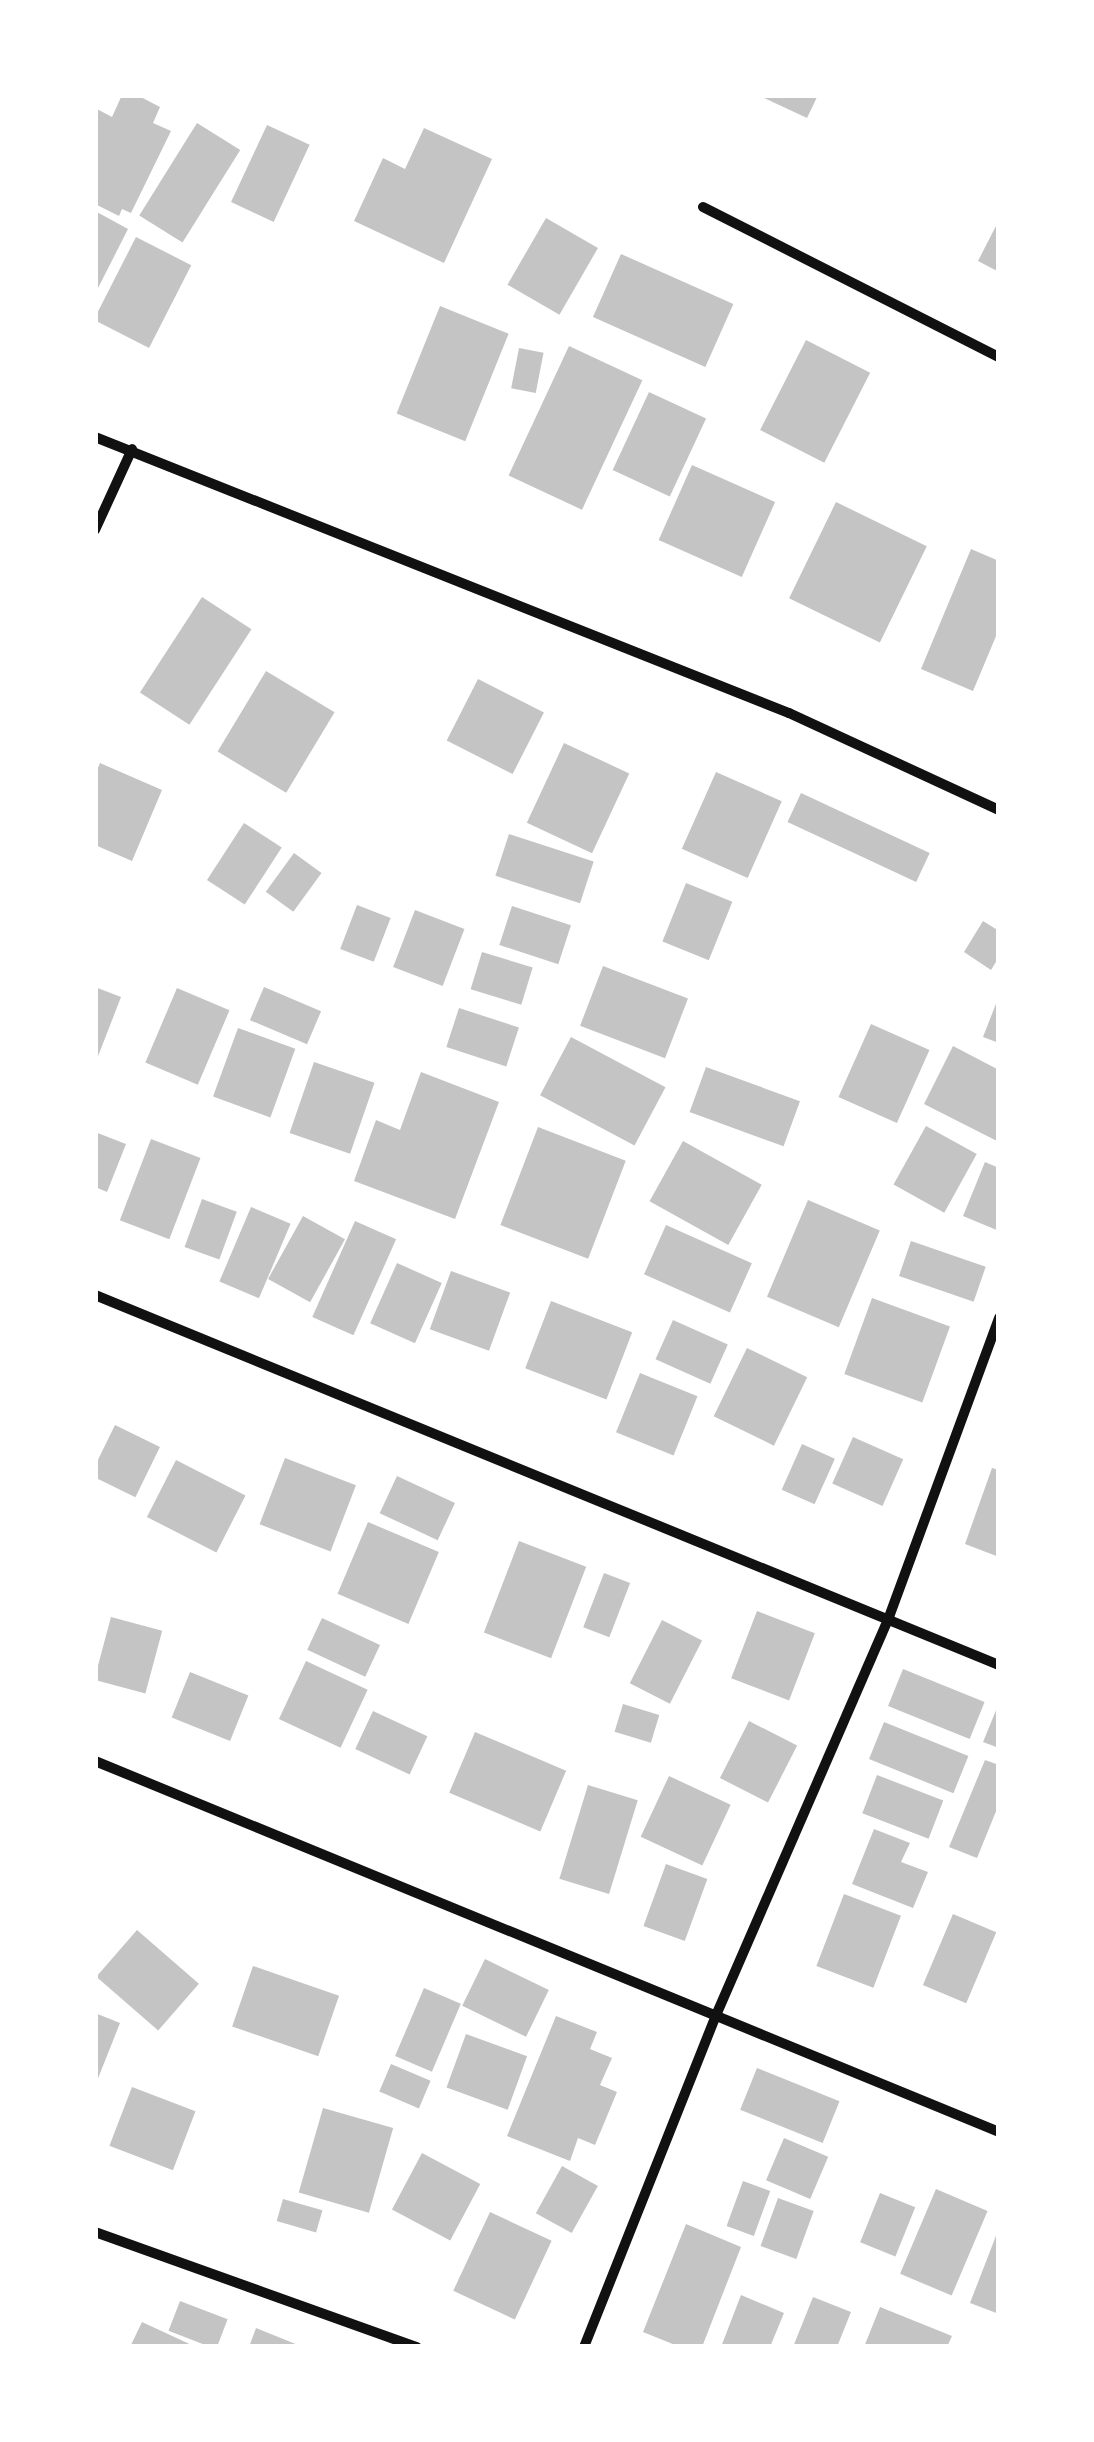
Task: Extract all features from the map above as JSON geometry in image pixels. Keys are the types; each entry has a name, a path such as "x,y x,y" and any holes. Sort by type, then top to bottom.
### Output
{"street":[{"path":"702,207 999,357"},
{"path":"95,437 789,713 999,810"},
{"path":"95,530 132,449"},
{"path":"95,1295 999,1665"},
{"path":"584,2347 716,2013 889,1617 999,1318"},
{"path":"95,1761 999,2132"},
{"path":"95,2232 417,2347"}],"building":[{"path":"122,95 137,95 160,107 153,123 171,131 131,213 122,209 119,216 95,204 95,108 112,117"},
{"path":"758,95 818,95 807,118"},
{"path":"197,123 240,150 182,242 139,215"},
{"path":"267,125 310,145 274,222 231,202"},
{"path":"424,128 492,159 444,263 354,221 383,158 405,169"},
{"path":"95,211 128,229 95,294"},
{"path":"546,218 598,248 559,315 508,285"},
{"path":"999,220 999,272 978,261"},
{"path":"136,237 191,265 149,348 95,320"},
{"path":"621,254 733,304 705,367 593,317"},
{"path":"440,306 509,334 465,441 397,414"},
{"path":"806,340 870,373 824,463 760,430"},
{"path":"569,346 642,380 582,510 509,476"},
{"path":"519,348 544,353 536,393 511,388"},
{"path":"649,392 706,419 670,497 613,470"},
{"path":"692,465 775,502 742,577 659,540"},
{"path":"836,502 927,546 880,642 789,598"},
{"path":"971,549 999,561 999,629 973,691 921,669"},
{"path":"202,597 251,629 189,725 140,693"},
{"path":"266,671 335,712 286,793 218,752"},
{"path":"478,679 544,713 513,774 447,740"},
{"path":"564,743 629,773 592,853 527,823"},
{"path":"100,763 162,790 132,861 95,845 95,775"},
{"path":"716,772 782,801 748,878 682,849"},
{"path":"801,793 930,853 916,882 787,822"},
{"path":"244,823 282,848 245,905 207,880"},
{"path":"509,834 594,862 580,903 495,876"},
{"path":"294,853 322,873 293,912 266,892"},
{"path":"686,883 732,902 709,960 662,941"},
{"path":"357,905 391,918 374,962 340,949"},
{"path":"512,906 571,925 558,964 499,945"},
{"path":"415,910 464,929 443,986 393,967"},
{"path":"983,921 999,931 999,957 991,970 964,952"},
{"path":"482,952 533,967 521,1005 471,989"},
{"path":"603,966 688,999 665,1058 580,1026"},
{"path":"95,987 121,997 95,1064"},
{"path":"264,987 321,1011 307,1044 250,1020"},
{"path":"177,988 229,1010 198,1085 145,1063"},
{"path":"999,996 999,1043 983,1037"},
{"path":"459,1008 519,1027 506,1066 446,1047"},
{"path":"871,1024 929,1050 897,1123 838,1097"},
{"path":"238,1028 295,1049 270,1117 213,1097"},
{"path":"571,1037 665,1087 634,1146 540,1095"},
{"path":"953,1046 999,1070 999,1142 924,1104"},
{"path":"314,1062 375,1083 350,1154 290,1133"},
{"path":"706,1067 800,1101 784,1146 690,1112"},
{"path":"421,1072 499,1102 455,1219 354,1181 376,1120 400,1130"},
{"path":"926,1126 977,1154 944,1213 894,1185"},
{"path":"538,1127 626,1161 588,1259 500,1225"},
{"path":"95,1132 126,1144 107,1192 95,1187"},
{"path":"151,1139 200,1158 169,1239 120,1220"},
{"path":"683,1141 762,1185 728,1245 650,1201"},
{"path":"985,1162 999,1168 999,1231 963,1216"},
{"path":"202,1199 237,1212 219,1260 185,1247"},
{"path":"808,1200 880,1230 839,1327 767,1297"},
{"path":"251,1207 291,1224 259,1298 219,1282"},
{"path":"303,1216 345,1239 310,1302 268,1279"},
{"path":"355,1221 396,1239 353,1335 312,1317"},
{"path":"666,1225 752,1263 730,1313 644,1274"},
{"path":"911,1241 986,1267 974,1302 899,1276"},
{"path":"397,1263 442,1283 415,1343 370,1323"},
{"path":"451,1271 510,1293 489,1351 430,1329"},
{"path":"872,1298 950,1326 922,1403 844,1374"},
{"path":"551,1301 632,1332 606,1399 525,1368"},
{"path":"673,1320 728,1344 710,1384 656,1359"},
{"path":"747,1348 807,1377 774,1446 714,1416"},
{"path":"640,1373 697,1396 674,1456 616,1432"},
{"path":"115,1425 160,1447 135,1497 95,1478 95,1466"},
{"path":"853,1437 903,1459 883,1506 832,1484"},
{"path":"802,1444 835,1459 815,1504 782,1490"},
{"path":"285,1458 356,1485 331,1552 260,1524"},
{"path":"176,1460 245,1495 216,1552 147,1517"},
{"path":"992,1468 999,1470 999,1557 965,1544"},
{"path":"397,1476 455,1503 438,1540 380,1513"},
{"path":"368,1522 439,1552 408,1624 338,1594"},
{"path":"519,1541 586,1567 551,1658 484,1632"},
{"path":"604,1573 630,1583 609,1637 583,1627"},
{"path":"757,1611 815,1633 789,1700 731,1678"},
{"path":"111,1617 162,1631 145,1694 95,1680"},
{"path":"322,1618 380,1645 365,1677 307,1650"},
{"path":"662,1620 702,1640 670,1704 630,1683"},
{"path":"306,1661 368,1690 341,1748 279,1719"},
{"path":"903,1669 985,1702 970,1739 888,1706"},
{"path":"190,1672 248,1696 230,1741 172,1717"},
{"path":"999,1703 999,1748 983,1742"},
{"path":"623,1704 659,1715 651,1743 615,1732"},
{"path":"373,1711 427,1736 410,1774 355,1749"},
{"path":"749,1721 797,1746 768,1803 720,1778"},
{"path":"884,1722 968,1756 953,1793 869,1759"},
{"path":"475,1732 566,1771 540,1831 449,1793"},
{"path":"985,1760 999,1765 999,1804 977,1858 949,1847"},
{"path":"877,1775 943,1800 929,1839 862,1813"},
{"path":"669,1776 731,1805 702,1865 641,1837"},
{"path":"588,1785 638,1800 609,1894 559,1879"},
{"path":"874,1829 910,1843 901,1862 928,1872 913,1908 852,1884"},
{"path":"666,1864 707,1879 685,1941 643,1926"},
{"path":"844,1894 901,1916 873,1988 816,1966"},
{"path":"953,1914 996,1932 966,2003 923,1985"},
{"path":"137,1930 199,1984 158,2031 96,1977"},
{"path":"485,1959 549,1990 526,2037 462,2006"},
{"path":"253,1966 339,1996 318,2056 232,2027"},
{"path":"424,1988 461,2004 432,2072 395,2056"},
{"path":"95,2013 120,2023 95,2086"},
{"path":"556,2016 597,2032 590,2049 612,2058 600,2085 617,2092 595,2145 578,2138 570,2161 507,2136"},
{"path":"466,2034 527,2056 508,2110 447,2088"},
{"path":"391,2064 431,2081 419,2108 379,2092"},
{"path":"757,2068 840,2101 823,2143 740,2110"},
{"path":"132,2087 195,2111 173,2170 109,2146"},
{"path":"323,2108 393,2128 369,2213 299,2193"},
{"path":"784,2138 828,2157 810,2199 766,2180"},
{"path":"422,2153 480,2184 450,2240 392,2210"},
{"path":"562,2166 598,2186 572,2233 536,2213"},
{"path":"743,2181 770,2191 754,2236 727,2226"},
{"path":"936,2189 988,2211 952,2296 900,2274"},
{"path":"880,2193 915,2207 895,2256 860,2242"},
{"path":"778,2198 814,2211 796,2259 761,2246"},
{"path":"283,2199 322,2210 316,2232 277,2221"},
{"path":"490,2212 552,2241 515,2320 453,2291"},
{"path":"686,2224 741,2247 702,2347 680,2347 643,2332"},
{"path":"999,2228 999,2314 970,2303"},
{"path":"741,2295 784,2313 770,2347 721,2347"},
{"path":"813,2297 851,2312 837,2347 793,2347"},
{"path":"180,2301 228,2319 217,2347 169,2331"},
{"path":"880,2307 952,2336 947,2347 864,2347"},
{"path":"142,2322 196,2347 130,2347"},
{"path":"256,2328 303,2347 249,2347"}]}
